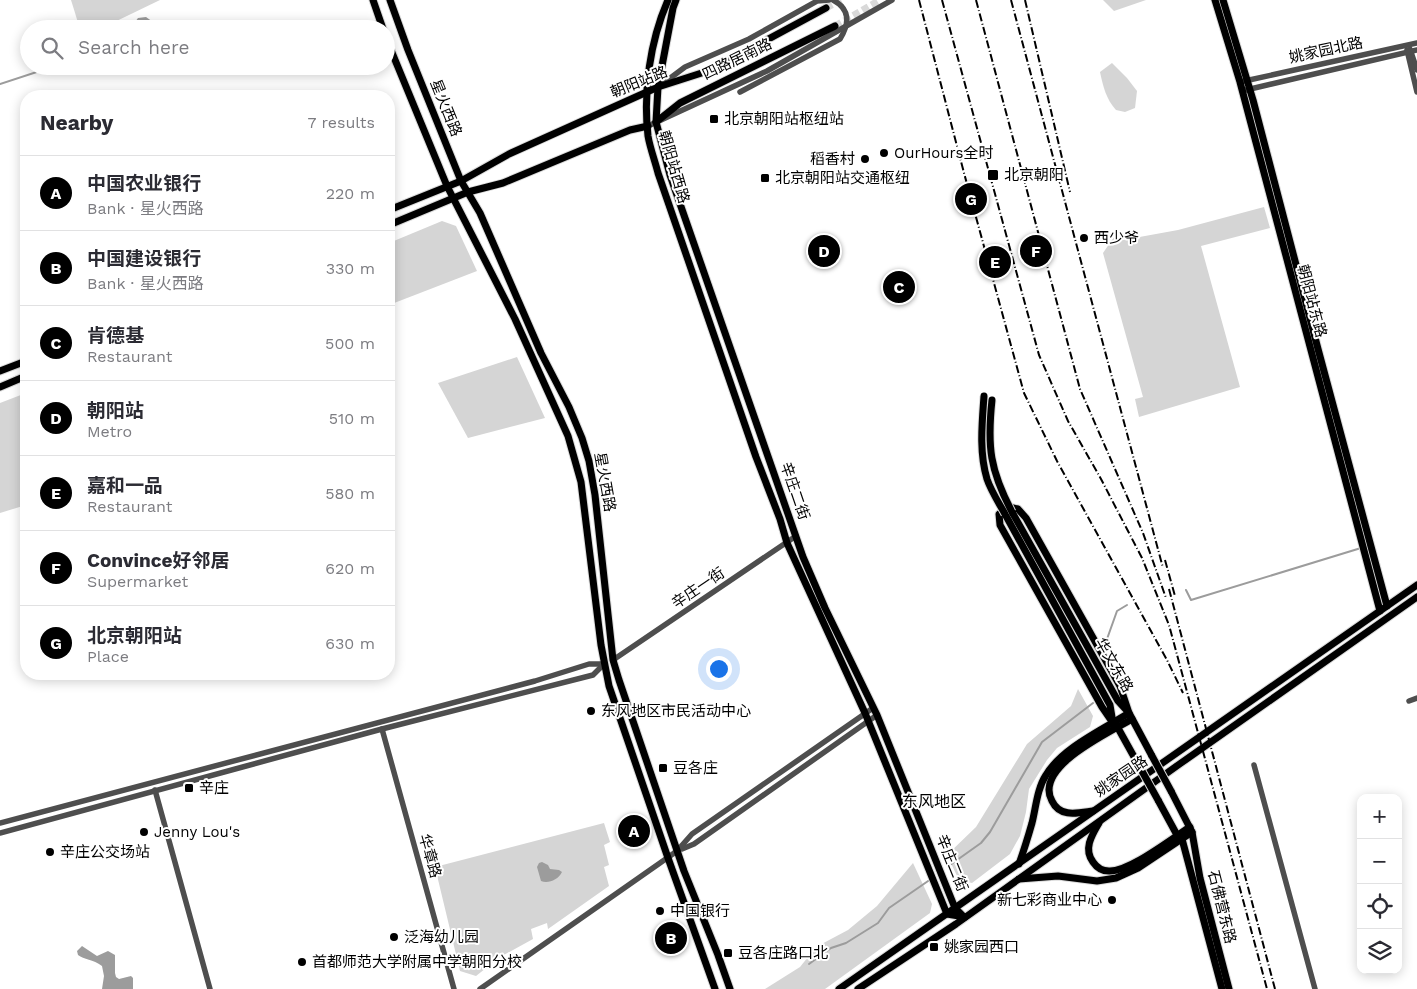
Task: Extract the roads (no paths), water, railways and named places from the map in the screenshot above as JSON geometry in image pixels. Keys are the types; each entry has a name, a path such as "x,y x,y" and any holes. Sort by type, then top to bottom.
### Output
{"main road":[{"path":"373,0 380,20"},
{"name":"星火西路","path":"390,0 408,50 461,181 480,213 541,353 569,407 589,461 595,495 613,660 677,851 730,989"},
{"name":"朝阳站西路","path":"668,0 654,42 647,92 648,137 658,173 695,281"},
{"name":"朝阳站西路","path":"676,0 658,87 656,122 670,175 706,277"},
{"name":"朝阳站东路","path":"1215,0 1246,90 1387,606"},
{"name":"朝阳站东路","path":"1223,0 1243,81"},
{"name":"朝阳站路","path":"395,208 461,181 509,154 658,87 711,70 826,8"},
{"name":"四路居南路","path":"656,122 680,103 835,26"},
{"name":"星火西路","path":"395,60 452,198 514,319 568,436 581,482 604,664 609,686 715,989"},
{"name":"朝阳站东路","path":"1246,90 1380,611"},
{"path":"395,222 468,192 503,183 630,130 648,126"},
{"name":"辛庄二街","path":"706,277 796,536 825,608 875,711 955,908 965,917"},
{"name":"辛庄二街","path":"695,281 787,543 865,713 947,914 965,917"},
{"path":"0,371 20,363"},
{"path":"0,387 20,379"},
{"path":"984,396 982,454 988,479 1009,513"},
{"path":"992,400 989,429 994,472 1009,513"},
{"path":"1019,864 1030,829 1039,789 1045,776 1057,760 1067,752 1116,725 1130,716 1120,686 1026,518 1018,509 1009,508 999,514 1000,525 1048,612 1116,725"},
{"name":"华文东路","path":"1009,513 1118,701 1130,716 1191,830"},
{"name":"华文东路","path":"1009,513 1110,705 1116,725 1180,837"},
{"name":"姚家园路","path":"839,989 1417,585"},
{"name":"姚家园路","path":"858,989 965,917 1417,597"},
{"path":"1094,811 1065,813 1057,808 1051,800 1048,789 1050,780 1055,770 1064,762 1116,725"},
{"path":"1102,820 1091,837 1088,849 1092,861 1101,870 1109,871 1124,868 1191,830"},
{"name":"石佛营东路","path":"1191,830 1200,878 1229,989"},
{"path":"1019,879 1058,876 1097,881 1116,878 1138,868 1180,837"},
{"name":"石佛营东路","path":"1180,837 1222,989"}],"street":[{"path":"658,87 685,67 749,39 816,0 831,0 843,5 846,13 846,24 840,39 740,92"},
{"path":"648,126 767,71 892,0"},
{"name":"姚家园北路","path":"1243,81 1417,43"},
{"path":"1407,45 1412,51 1417,70"},
{"path":"1412,51 1417,92"},
{"name":"姚家园北路","path":"1246,90 1412,51"},
{"name":"辛庄一街","path":"613,660 796,536"},
{"path":"0,823 534,681 589,664 604,664"},
{"path":"0,833 382,729 593,675 604,664"},
{"path":"1409,700 1417,698"},
{"path":"480,989 668,858 692,834 865,713 875,711"},
{"path":"677,851 694,844 868,721 875,711"},
{"name":"华章路","path":"382,729 454,989"},
{"path":"1254,765 1315,989"},
{"path":"155,790 210,989"}],"waterway":[{"path":"0,84 28,75"},
{"path":"1186,590 1191,600 1361,548"},
{"path":"1107,639 1117,611 1127,605"},
{"path":"950,865 981,843 990,832 1042,742 1093,703"},
{"path":"809,964 831,948 846,943 878,923 889,908 931,879"}],"tunnel":[{"path":"826,8 841,0"},
{"path":"835,26 880,0"}],"railway":[{"path":"919,0 1024,393 1057,461 1167,660 1183,693"},
{"path":"942,0 1039,355 1068,421 1142,558 1169,625 1267,989"},
{"path":"976,0 1080,389 1143,533 1166,598"},
{"path":"1011,0 1163,568"},
{"path":"1025,0 1070,192"},
{"path":"1165,560 1175,596"},
{"path":"1169,589 1275,989"}],"place":[{"name":"北京朝阳站枢纽站","path":"714,119"},
{"name":"OurHours全时","path":"884,153"},
{"name":"稻香村","path":"865,159"},
{"name":"北京朝阳","path":"993,175"},
{"name":"北京朝阳站交通枢纽","path":"765,178"},
{"name":"北京朝阳站","path":"971,199"},
{"name":"西少爷","path":"1084,238"},
{"name":"朝阳站","path":"824,251"},
{"name":"Convince好邻居","path":"1036,251"},
{"name":"嘉和一品","path":"995,262"},
{"name":"肯德基","path":"899,287"},
{"name":"东风地区市民活动中心","path":"591,711"},
{"name":"豆各庄","path":"663,768"},
{"name":"辛庄","path":"189,788"},
{"name":"中国农业银行","path":"634,831"},
{"name":"Jenny Lou's","path":"144,832"},
{"name":"辛庄公交场站","path":"50,852"},
{"name":"新七彩商业中心","path":"1112,900"},
{"name":"中国银行","path":"660,911"},
{"name":"泛海幼儿园","path":"394,937"},
{"name":"中国建设银行","path":"671,938"},
{"name":"姚家园西口","path":"934,947"},
{"name":"豆各庄路口北","path":"728,953"},
{"name":"首都师范大学附属中学朝阳分校","path":"302,962"}],"district":[{"name":"东风地区","path":"934,801"}]}
